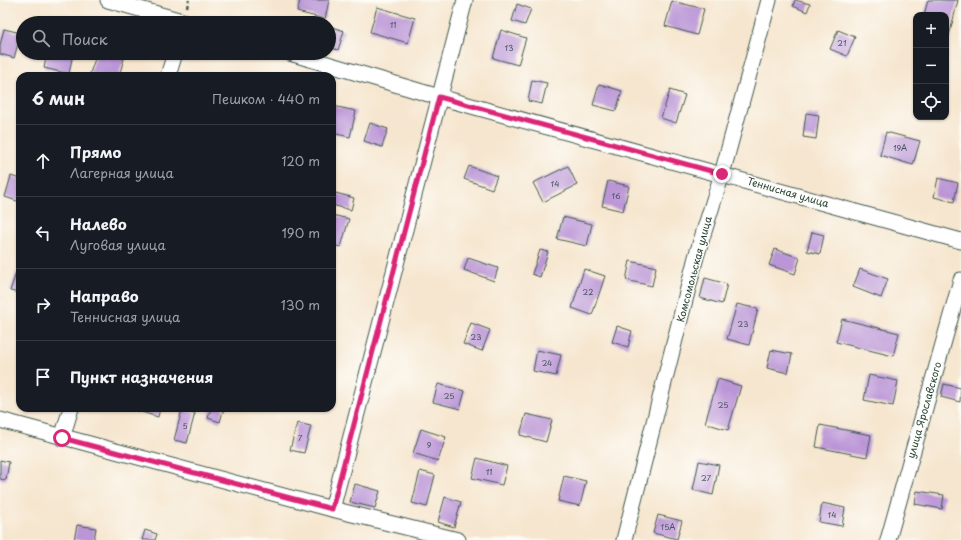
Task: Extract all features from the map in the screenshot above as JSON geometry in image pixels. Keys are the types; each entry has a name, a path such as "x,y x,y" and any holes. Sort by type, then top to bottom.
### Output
{"street":[{"path":"108,0 165,16"},
{"path":"332,509 465,0"},
{"name":"Комсомольская улица","path":"624,540 696,257 722,174 769,0"},
{"path":"169,72 173,60"},
{"name":"Теннисная улица","path":"314,60 439,97 961,241"},
{"name":"улица Ярославского","path":"888,540 961,280"},
{"path":"62,438 70,412"},
{"path":"0,420 62,438 332,509 458,540"}],"building":[{"path":"300,0 329,0 326,16 313,16 297,12"},
{"path":"795,0 810,4 807,12 793,6"},
{"path":"928,0 958,0 949,36 949,12 925,12"},
{"path":"672,1 704,9 697,35 665,26"},
{"path":"517,4 531,9 525,25 512,21"},
{"path":"377,7 415,18 408,43 370,32"},
{"path":"336,28 344,31 338,50 336,49"},
{"path":"4,29 16,32 16,51 14,58 0,54 0,45"},
{"path":"501,30 526,38 518,65 493,58"},
{"path":"838,30 855,37 847,56 830,49"},
{"path":"46,60 72,60 69,72 61,72 44,68"},
{"path":"95,60 124,60 120,72 90,72"},
{"path":"532,80 547,83 542,104 528,101"},
{"path":"599,84 622,91 616,111 593,105"},
{"path":"670,90 685,95 676,123 661,118"},
{"path":"336,107 356,111 350,137 336,134"},
{"path":"806,113 819,115 816,139 803,137"},
{"path":"370,123 388,129 382,147 364,141"},
{"path":"886,132 920,141 913,165 880,155"},
{"path":"469,166 497,176 492,189 464,179"},
{"path":"568,166 577,185 543,202 533,183"},
{"path":"11,176 16,178 16,201 5,197"},
{"path":"938,178 958,183 954,202 934,197"},
{"path":"608,181 629,186 623,211 602,206"},
{"path":"336,193 354,198 351,210 336,206"},
{"path":"336,216 349,219 341,247 336,246"},
{"path":"563,217 592,224 587,246 557,239"},
{"path":"812,232 824,235 820,254 807,251"},
{"path":"775,249 800,258 795,274 769,265"},
{"path":"540,250 548,252 540,277 532,274"},
{"path":"468,258 498,268 494,281 464,270"},
{"path":"630,261 656,267 652,286 626,280"},
{"path":"584,269 605,276 592,315 572,308"},
{"path":"860,269 888,279 881,298 853,287"},
{"path":"16,273 16,292 10,291"},
{"path":"705,278 727,284 722,304 700,298"},
{"path":"737,304 758,309 749,345 727,339"},
{"path":"842,319 899,333 893,356 836,342"},
{"path":"471,323 490,330 482,351 463,344"},
{"path":"617,326 632,331 628,347 612,342"},
{"path":"537,350 561,355 556,376 533,371"},
{"path":"771,350 792,354 788,373 767,368"},
{"path":"869,375 898,381 893,406 864,400"},
{"path":"718,379 741,386 728,430 705,423"},
{"path":"438,384 465,391 460,409 433,402"},
{"path":"944,384 961,388 960,402 941,397"},
{"path":"141,412 159,412 158,417"},
{"path":"181,412 195,413 187,443 174,440"},
{"path":"210,412 223,412 220,422 208,418"},
{"path":"526,414 552,420 546,442 520,435"},
{"path":"297,423 311,426 304,453 290,450"},
{"path":"820,425 871,435 867,457 816,447"},
{"path":"421,429 446,437 438,461 413,453"},
{"path":"477,458 507,466 502,485 472,478"},
{"path":"0,460 9,462 6,480 0,479"},
{"path":"699,461 719,465 713,495 693,490"},
{"path":"420,471 435,475 427,507 412,503"},
{"path":"564,476 586,481 580,506 558,501"},
{"path":"355,484 380,491 375,508 350,502"},
{"path":"917,491 944,495 942,509 915,504"},
{"path":"445,497 461,502 454,527 438,522"},
{"path":"822,503 845,508 842,526 819,522"},
{"path":"658,515 682,521 677,539 653,533"},
{"path":"77,525 96,528 94,540 74,540"},
{"path":"145,530 157,534 155,540 142,540"}],"route":[{"path":"62,438 332,509 439,97 722,174"}]}
